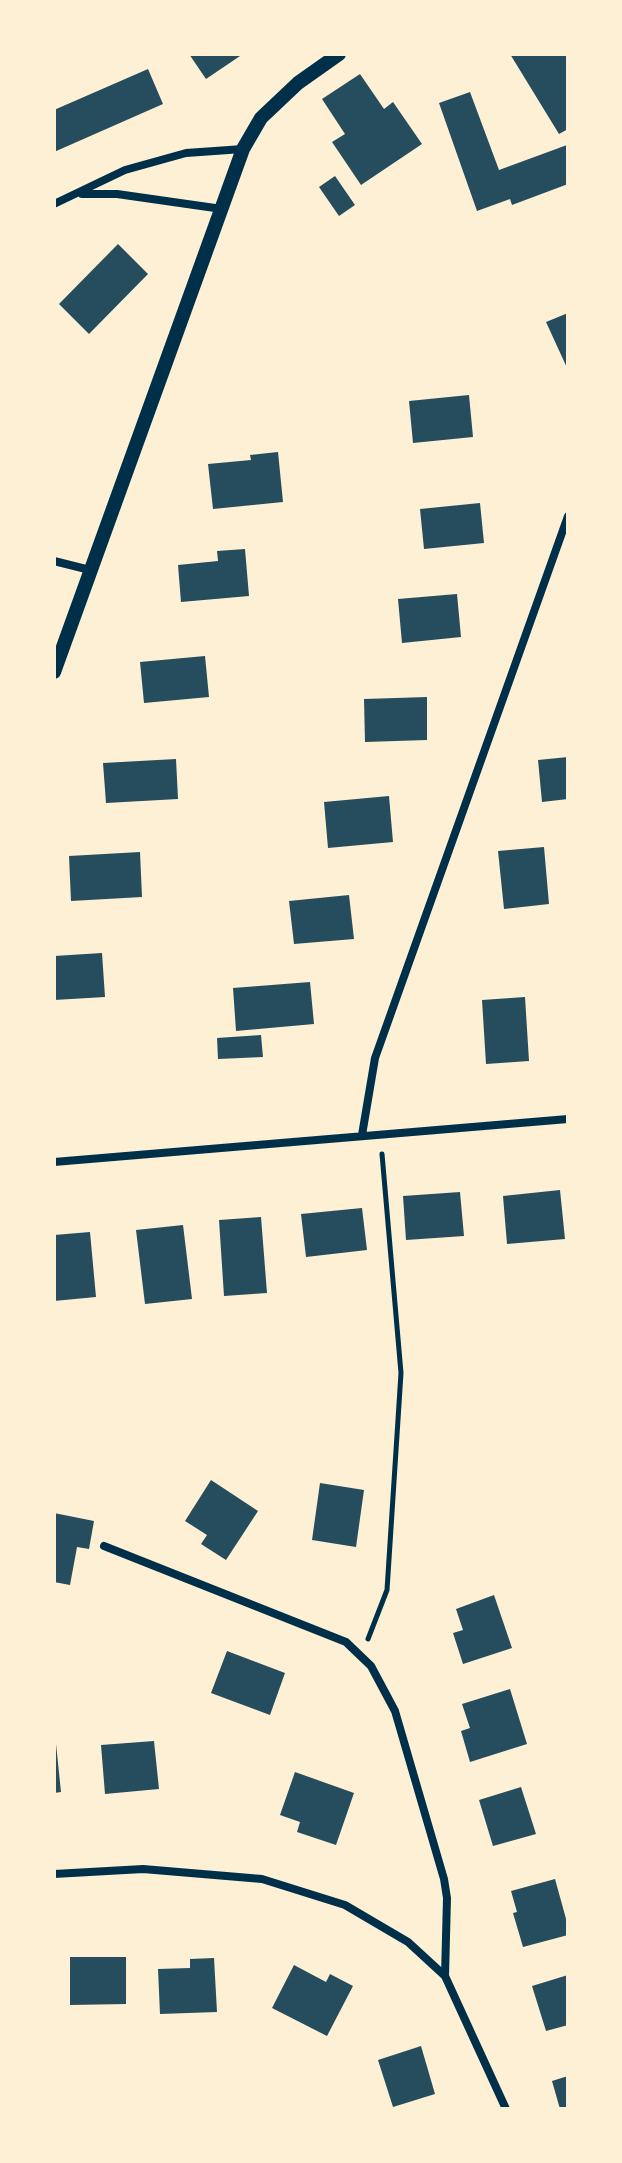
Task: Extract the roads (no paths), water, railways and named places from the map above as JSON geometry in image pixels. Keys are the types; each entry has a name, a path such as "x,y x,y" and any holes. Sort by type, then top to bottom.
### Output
{"street":[{"path":"54,672 243,149 261,118 298,83 339,54"},
{"path":"54,204 125,170 186,153 243,149"},
{"path":"77,194 117,194 222,209"},
{"path":"362,1135 375,1058 568,516"},
{"path":"54,561 90,570"},
{"path":"54,1162 568,1119"},
{"path":"104,1546 346,1642 371,1666 395,1711 444,1879 447,1898 445,1976"},
{"path":"54,1874 143,1869 262,1879 345,1905 408,1942 445,1976 506,2109"}]}
